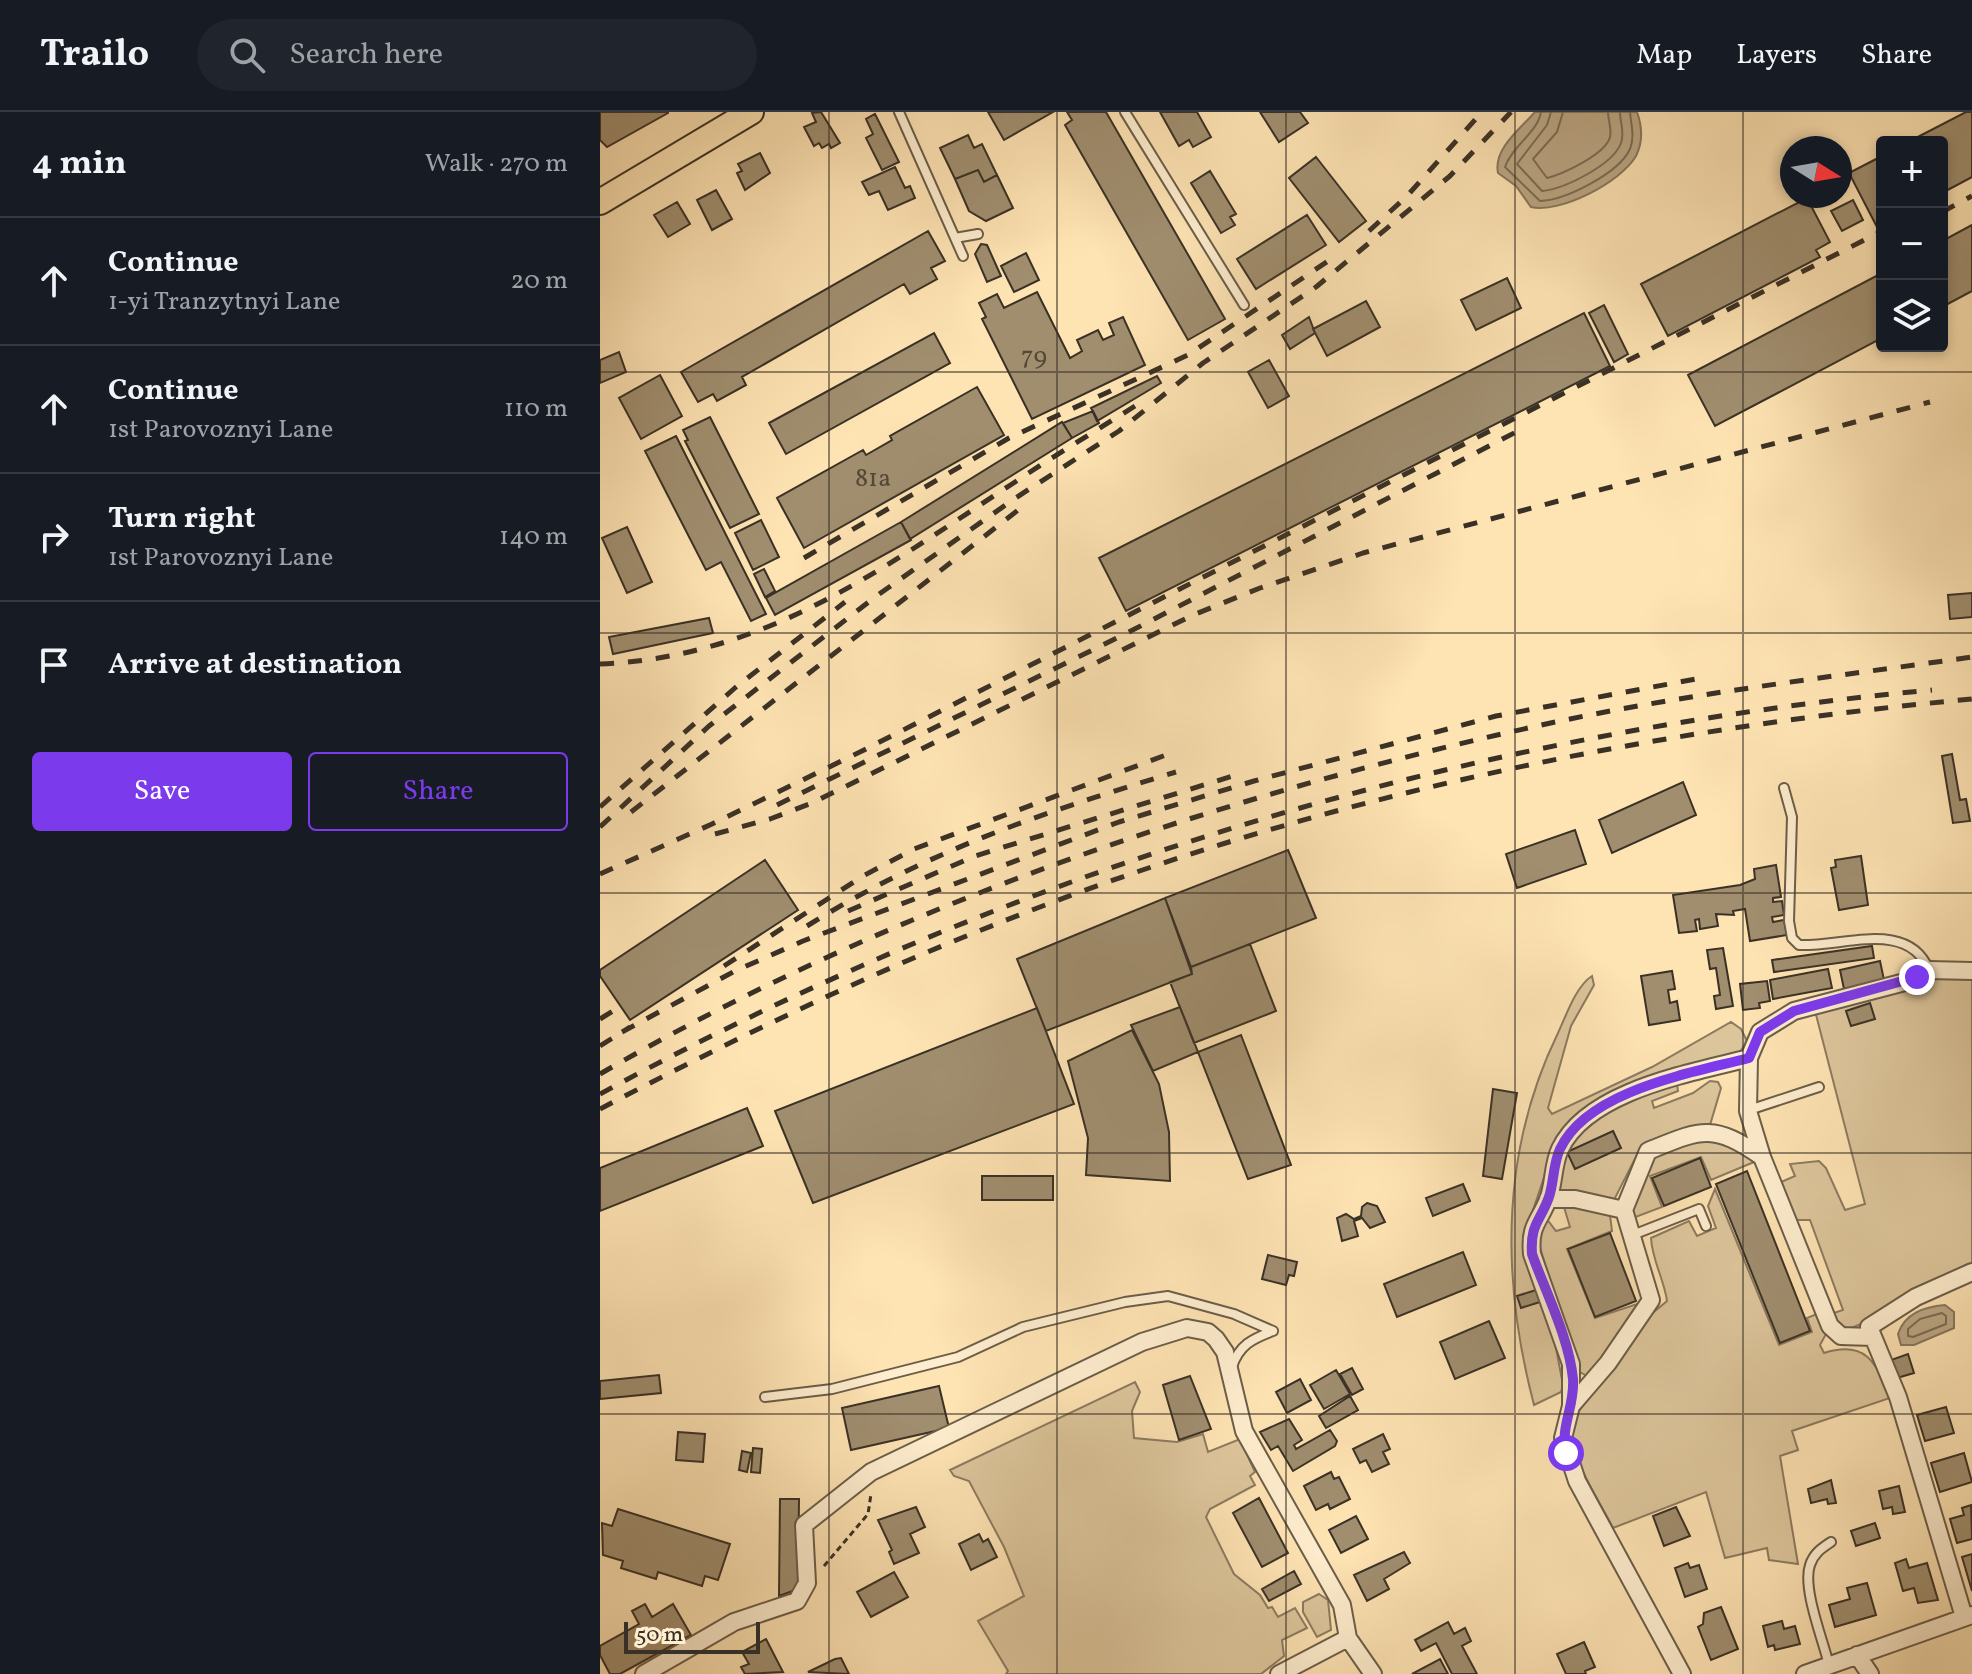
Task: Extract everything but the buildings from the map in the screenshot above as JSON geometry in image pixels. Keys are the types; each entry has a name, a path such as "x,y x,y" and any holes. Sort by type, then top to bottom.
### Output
{"main road":[{"path":"600,184 721,112"},
{"path":"600,202 751,112"}],"street":[{"path":"1972,971 1929,970 1905,982 1794,1011 1760,1032 1749,1058 1748,1111 1762,1157 1830,1326 1841,1336 1871,1332 1916,1297 1972,1272"},
{"path":"1682,1674 1577,1481 1563,1438 1571,1406 1571,1364 1532,1254 1532,1226 1548,1199 1560,1148 1572,1132 1592,1115 1644,1086 1749,1058"},
{"path":"1571,1406 1608,1363 1651,1300 1624,1210 1648,1151 1697,1131 1709,1131 1748,1147 1762,1157"},
{"path":"1548,1199 1575,1199 1624,1210"},
{"path":"644,1674 734,1622 797,1601 807,1583 804,1525 863,1478 1142,1342 1173,1331 1196,1328 1208,1332 1225,1352 1244,1431 1342,1605 1348,1638 1373,1674"},
{"path":"1805,1674 1968,1616 1898,1397 1871,1332"},
{"path":"1279,1674 1348,1638"},
{"path":"1857,1655 1870,1674"}],"lane":[{"path":"899,112 963,256"},
{"path":"1125,112 1244,305"},
{"path":"955,238 978,234"},
{"path":"1784,788 1792,817 1789,921 1792,938 1799,945 1815,946 1900,941 1922,954 1929,970"},
{"path":"1748,1111 1819,1087"},
{"path":"1630,1236 1699,1209 1706,1226"},
{"path":"765,1397 832,1389 958,1357 1023,1327 1125,1302 1168,1296 1234,1314 1273,1331 1249,1341 1236,1353 1230,1383"},
{"path":"1829,1665 1809,1587 1809,1566 1816,1552 1831,1542"}],"path":[{"path":"807,1583 868,1514 872,1496 863,1478"}],"shaded area":[{"path":"1592,976 1594,985 1571,1026 1548,1108 1552,1114 1652,1067 1731,1022 1741,1029 1747,1041 1740,1052 1645,1080 1552,1154 1531,1216 1563,1385 1561,1392 1534,1405 1523,1358 1512,1263 1516,1170 1525,1124 1539,1078 1572,1002"},
{"path":"1945,976 1972,978 1972,1265 1861,1324 1849,1329 1839,1327 1831,1314 1843,1310 1810,1220 1795,1220 1779,1183 1795,1176 1790,1164 1819,1161 1826,1168 1845,1210 1865,1204 1814,1007 1879,997"},
{"path":"1710,1081 1718,1082 1721,1088 1710,1125 1688,1128 1642,1145 1614,1200 1560,1190 1559,1175 1563,1160 1571,1145 1612,1107 1650,1090 1677,1084 1678,1091 1652,1101 1654,1108 1693,1093","holes":["1613,1131 1620,1148 1575,1169 1568,1152"]},
{"path":"1704,1135 1744,1151 1754,1162 1711,1180 1701,1157 1650,1176 1662,1207 1633,1218 1631,1208 1650,1157"},
{"path":"1715,1189 1779,1345 1812,1332 1807,1318 1819,1313 1826,1334 1820,1345 1824,1353 1850,1349 1867,1357 1880,1374 1890,1398 1792,1431 1798,1450 1780,1456 1798,1564 1769,1560 1767,1548 1725,1558 1706,1492 1613,1528 1574,1448 1572,1421 1643,1321 1667,1301 1651,1238 1689,1221 1697,1236 1716,1228 1708,1206"},
{"path":"1574,1204 1610,1215 1612,1231 1567,1249 1595,1318 1640,1303 1594,1373 1587,1376 1578,1371 1537,1238 1546,1218 1556,1231 1570,1227 1564,1207"},
{"path":"1135,1382 1140,1392 1132,1411 1134,1438 1177,1442 1203,1434 1208,1452 1240,1439 1255,1472 1250,1476 1255,1485 1210,1509 1206,1517 1234,1574 1260,1595 1278,1617 1295,1608 1307,1628 1282,1640 1284,1656 1261,1674 1006,1674 1008,1671 978,1621 1024,1596 1004,1547 969,1481 954,1476 950,1470"},
{"path":"1319,1594 1328,1600 1331,1630 1317,1637 1303,1612 1303,1602"}],"water":[{"path":"1535,112 1637,112 1641,134 1636,156 1617,176 1589,194 1558,206 1531,207 1516,186 1498,173 1498,164 1504,147"},
{"path":"1945,1305 1954,1312 1954,1328 1914,1345 1901,1345 1898,1334 1910,1316 1930,1307"}],"railway":[{"path":"1369,231 1407,196 1482,112"},
{"path":"600,827 709,726 875,597 1014,499 1119,431 1203,363 1316,287 1450,176 1511,112"},
{"path":"1948,209 1972,196"},
{"path":"600,874 864,750 1876,234"},
{"path":"804,558 1009,438 1188,355 1337,255"},
{"path":"715,834 770,819 812,803 1193,615 1260,588 1363,553 1930,402"},
{"path":"600,664 660,658 715,645 768,627 818,604 867,577 1135,406"},
{"path":"777,805 1125,634 1520,430"},
{"path":"631,812 1022,507"},
{"path":"600,807 736,687 845,602"},
{"path":"600,1074 820,960 934,911 1050,866 1288,789 1583,716 1749,688 1972,657"},
{"path":"622,1032 735,971 803,941 1119,822 1254,781 1496,716 1696,679"},
{"path":"600,1094 756,1014 916,942 1079,879 1245,824 1414,778 1585,740 1758,711 1932,690"},
{"path":"600,1109 794,1012 944,945 1112,881 1231,841 1352,807 1598,751 1847,712 1972,699"},
{"path":"724,966 863,876 914,849 1174,752"},
{"path":"807,926 896,876 986,836 1176,772"},
{"path":"848,911 975,856 1236,775"},
{"path":"600,1019 621,1006"},
{"path":"600,1046 630,1027"}],"route":[{"path":"1566,1453 1563,1427 1571,1406 1571,1364 1532,1254 1530,1235 1548,1199 1560,1148 1572,1132 1592,1115 1644,1086 1749,1058 1760,1032 1794,1011 1917,977"}]}
